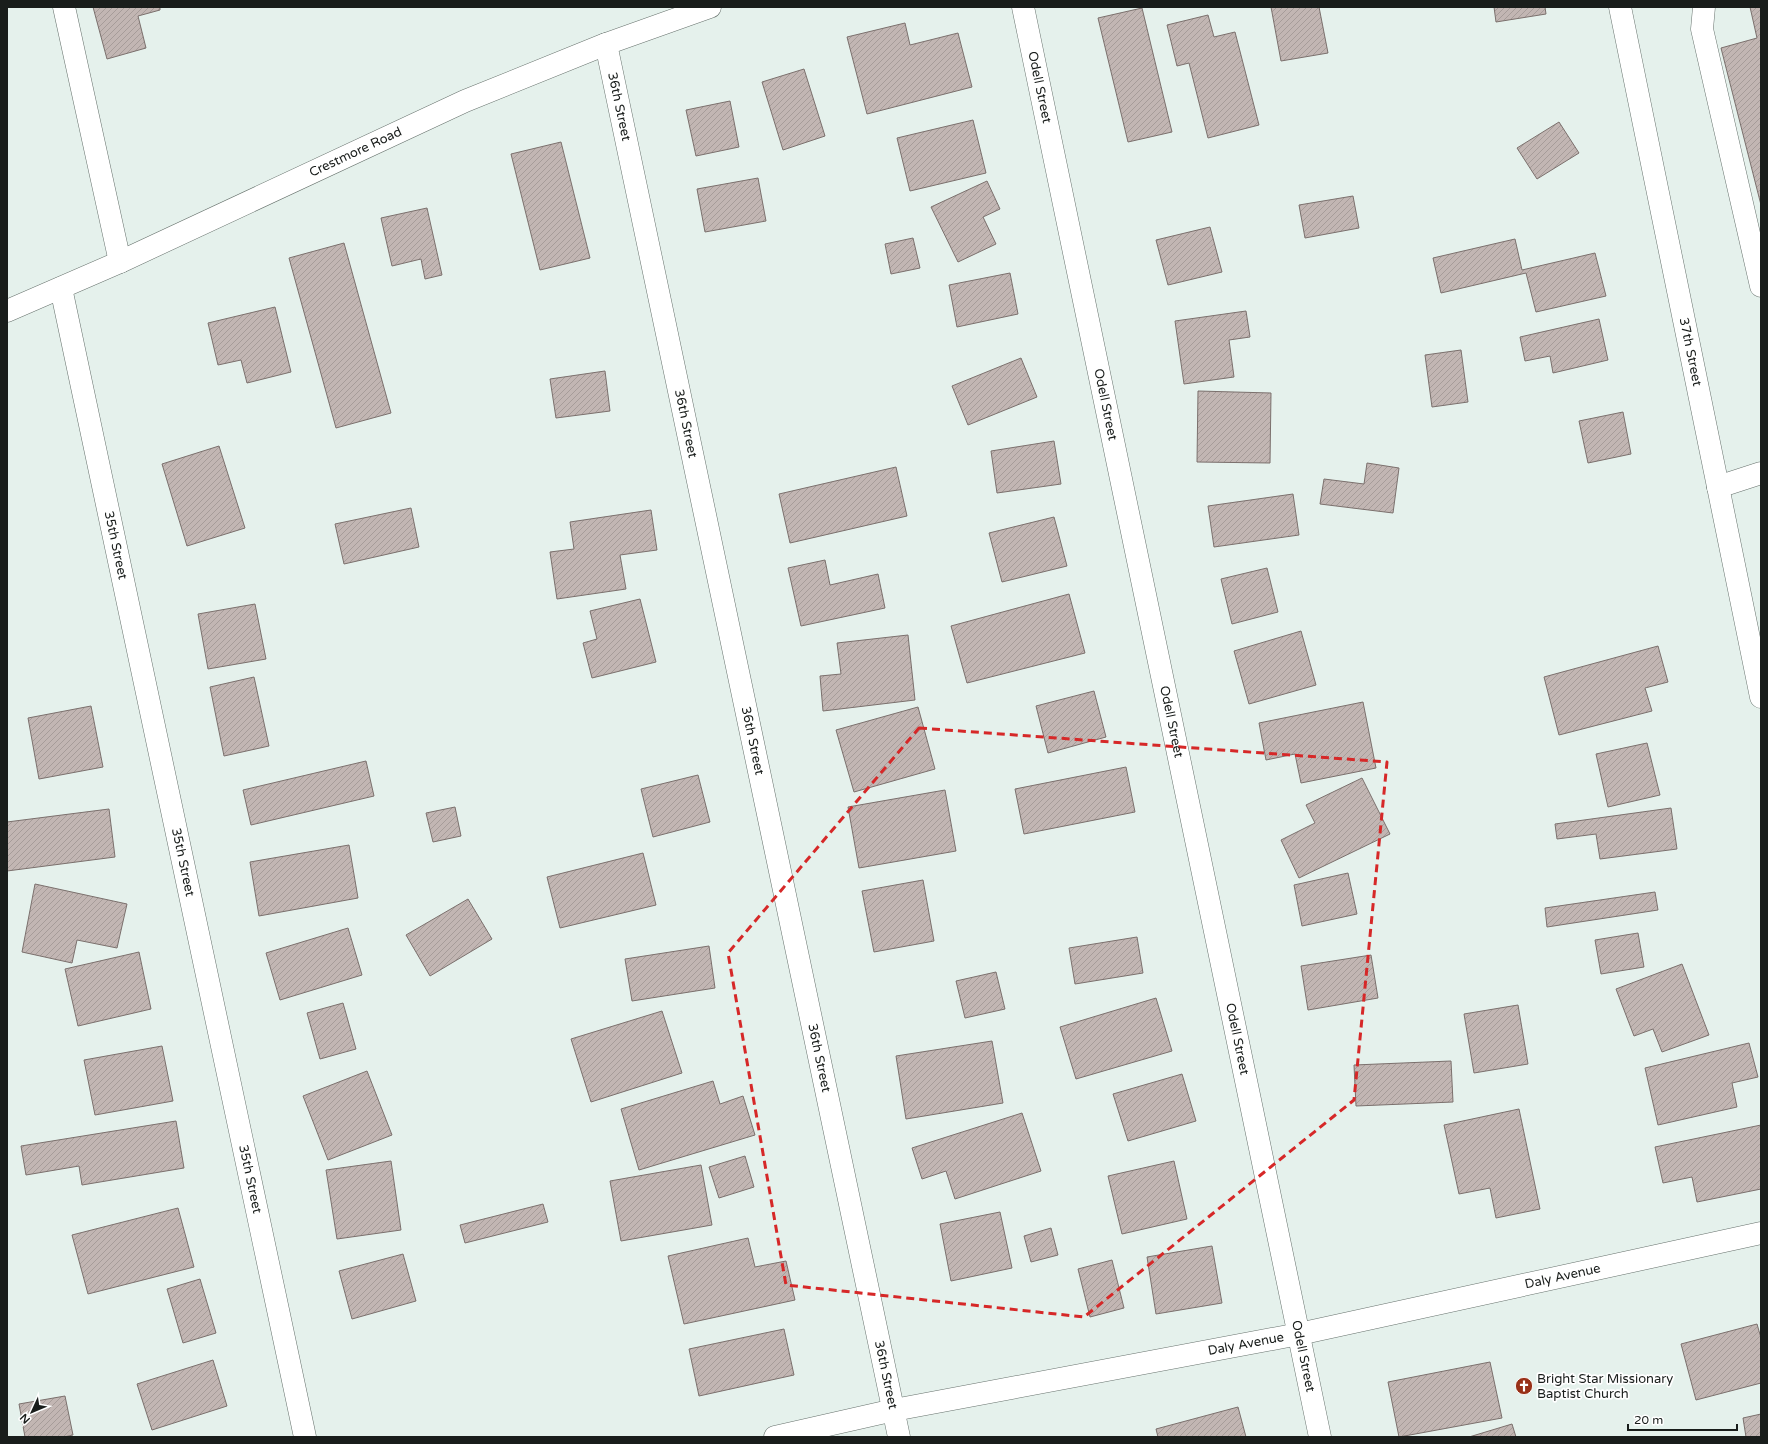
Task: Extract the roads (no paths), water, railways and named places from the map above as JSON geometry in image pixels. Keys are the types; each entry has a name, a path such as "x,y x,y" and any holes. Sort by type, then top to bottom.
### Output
{"street":[{"path":"64,7 120,262"},
{"name":"Crestmore Road","path":"7,311 120,262 465,101 606,44 710,7"},
{"name":"Odell Street","path":"1023,7 1320,1437"},
{"name":"37th Street","path":"1620,7 1761,697"},
{"path":"1704,7 1702,28 1761,286"},
{"name":"36th Street","path":"606,44 900,1437"},
{"name":"35th Street","path":"61,288 305,1437"},
{"path":"1718,487 1761,473"},
{"name":"Daly Avenue","path":"775,1437 894,1410 1299,1334 1761,1233"}],"place":[{"name":"Bright Star Missionary Baptist Church","path":"1524,1386"}]}
